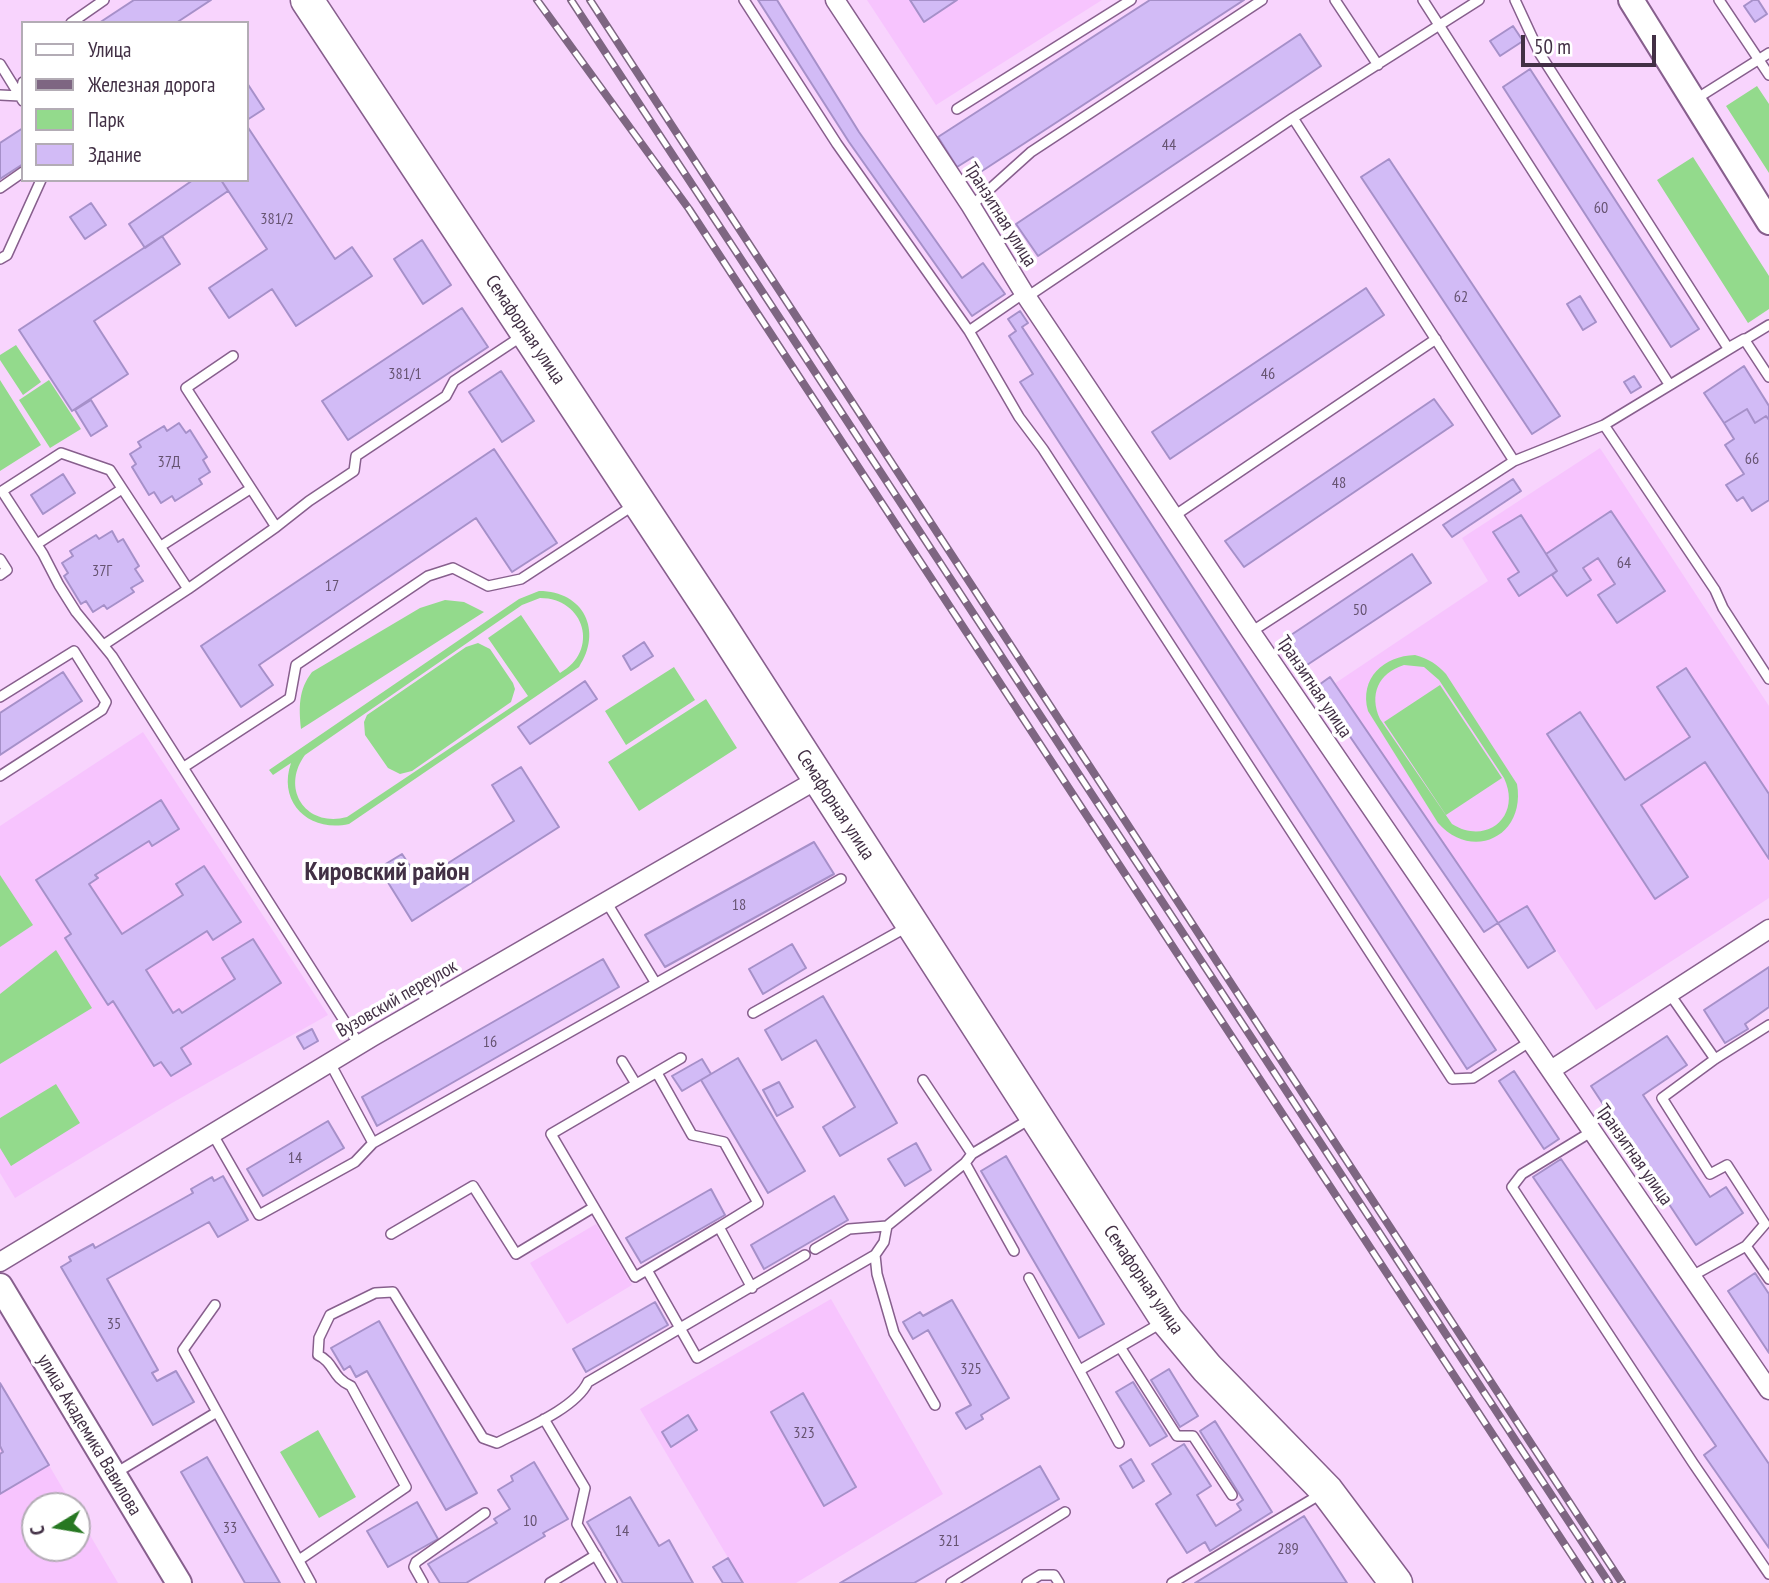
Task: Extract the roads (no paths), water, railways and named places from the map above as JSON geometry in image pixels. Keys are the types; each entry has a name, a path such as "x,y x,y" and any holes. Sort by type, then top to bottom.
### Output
{"highway":[{"name":"Семафорная улица","path":"307,0 639,501 1167,1320 1207,1368 1327,1491 1396,1583"}],"street":[{"name":"Транзитная улица","path":"835,0 971,206 1026,295 1251,632 1769,1390"},
{"path":"1631,0 1769,222"},
{"name":"Вузовский переулок","path":"0,1262 359,1044 818,779"},
{"path":"1551,1070 1769,929"},
{"name":"улица Академика Вавилова","path":"0,1286 179,1583"}],"lane":[{"path":"74,21 104,0"},
{"path":"744,0 838,144 968,331 1019,417 1452,1079 1473,1078 1531,1041"},
{"path":"957,109 1131,0"},
{"path":"971,206 1031,152 1262,0"},
{"path":"1335,0 1378,65"},
{"path":"1423,0 1669,384"},
{"path":"968,331 1479,0"},
{"path":"1516,0 1540,54 1728,348"},
{"path":"1719,0 1769,75"},
{"path":"1695,100 1769,54"},
{"path":"0,64 21,98"},
{"path":"0,95 21,98"},
{"path":"1293,118 1514,461"},
{"path":"0,188 21,173"},
{"path":"0,259 7,255 40,182"},
{"path":"1251,632 1514,461 1604,425 1769,325"},
{"path":"105,645 354,471 356,456 446,396 454,381 527,333"},
{"path":"1744,339 1769,377"},
{"path":"1174,516 1436,340"},
{"path":"233,356 186,388 275,527"},
{"path":"1604,425 1715,590 1723,608 1769,679"},
{"path":"188,589 110,470 61,453 3,490 76,612 105,645 359,1044"},
{"path":"37,544 122,489"},
{"path":"161,546 250,489"},
{"path":"184,767 290,698 296,664 428,576 453,568 488,586 521,579 639,501"},
{"path":"0,559 7,570 0,575"},
{"path":"0,697 74,651 106,702 103,710 0,776"},
{"path":"212,1133 259,1215 355,1162 373,1143 841,879"},
{"path":"607,903 655,982"},
{"path":"753,1013 912,924"},
{"path":"1670,993 1715,1059"},
{"path":"1692,1276 1746,1246 1765,1224 1727,1166 1710,1174 1662,1098 1715,1059 1769,1025"},
{"path":"657,1073 692,1135 724,1142 758,1203 635,1277 551,1134 681,1058"},
{"path":"622,1061 636,1084"},
{"path":"330,1063 373,1143"},
{"path":"923,1080 972,1154"},
{"path":"815,1249 849,1229 887,1226 965,1163 972,1154 1036,1116"},
{"path":"1591,1132 1522,1174 1513,1186 1693,1463 1769,1574"},
{"path":"965,1163 1014,1251"},
{"path":"391,1234 473,1186 516,1254 594,1207"},
{"path":"647,1270 697,1358 875,1255 884,1242 887,1226"},
{"path":"719,1227 751,1288"},
{"path":"1746,1246 1769,1279"},
{"path":"299,1560 406,1487 351,1386 338,1380 327,1359 318,1355 319,1338 330,1315 375,1293 393,1292 483,1438 497,1443 544,1419 582,1395 588,1382 805,1255"},
{"path":"875,1255 877,1274 894,1333 935,1405"},
{"path":"1029,1278 1119,1443"},
{"path":"215,1305 183,1350 311,1583"},
{"path":"1080,1370 1167,1320"},
{"path":"1121,1347 1177,1436 1194,1436 1231,1495"},
{"path":"113,1475 216,1412"},
{"path":"544,1419 585,1488 577,1524 612,1583"},
{"path":"1172,1583 1327,1491"},
{"path":"951,1583 1065,1512"},
{"path":"423,1583 414,1567 416,1562 485,1513"},
{"path":"550,1583 596,1555"},
{"path":"1027,1583 1040,1575 1055,1575 1059,1583"}],"railway":[{"path":"537,0 689,209 1590,1583"},
{"path":"571,0 1609,1583"},
{"path":"590,0 1622,1583"}],"district":[{"name":"Кировский район","path":"387,873"}]}
